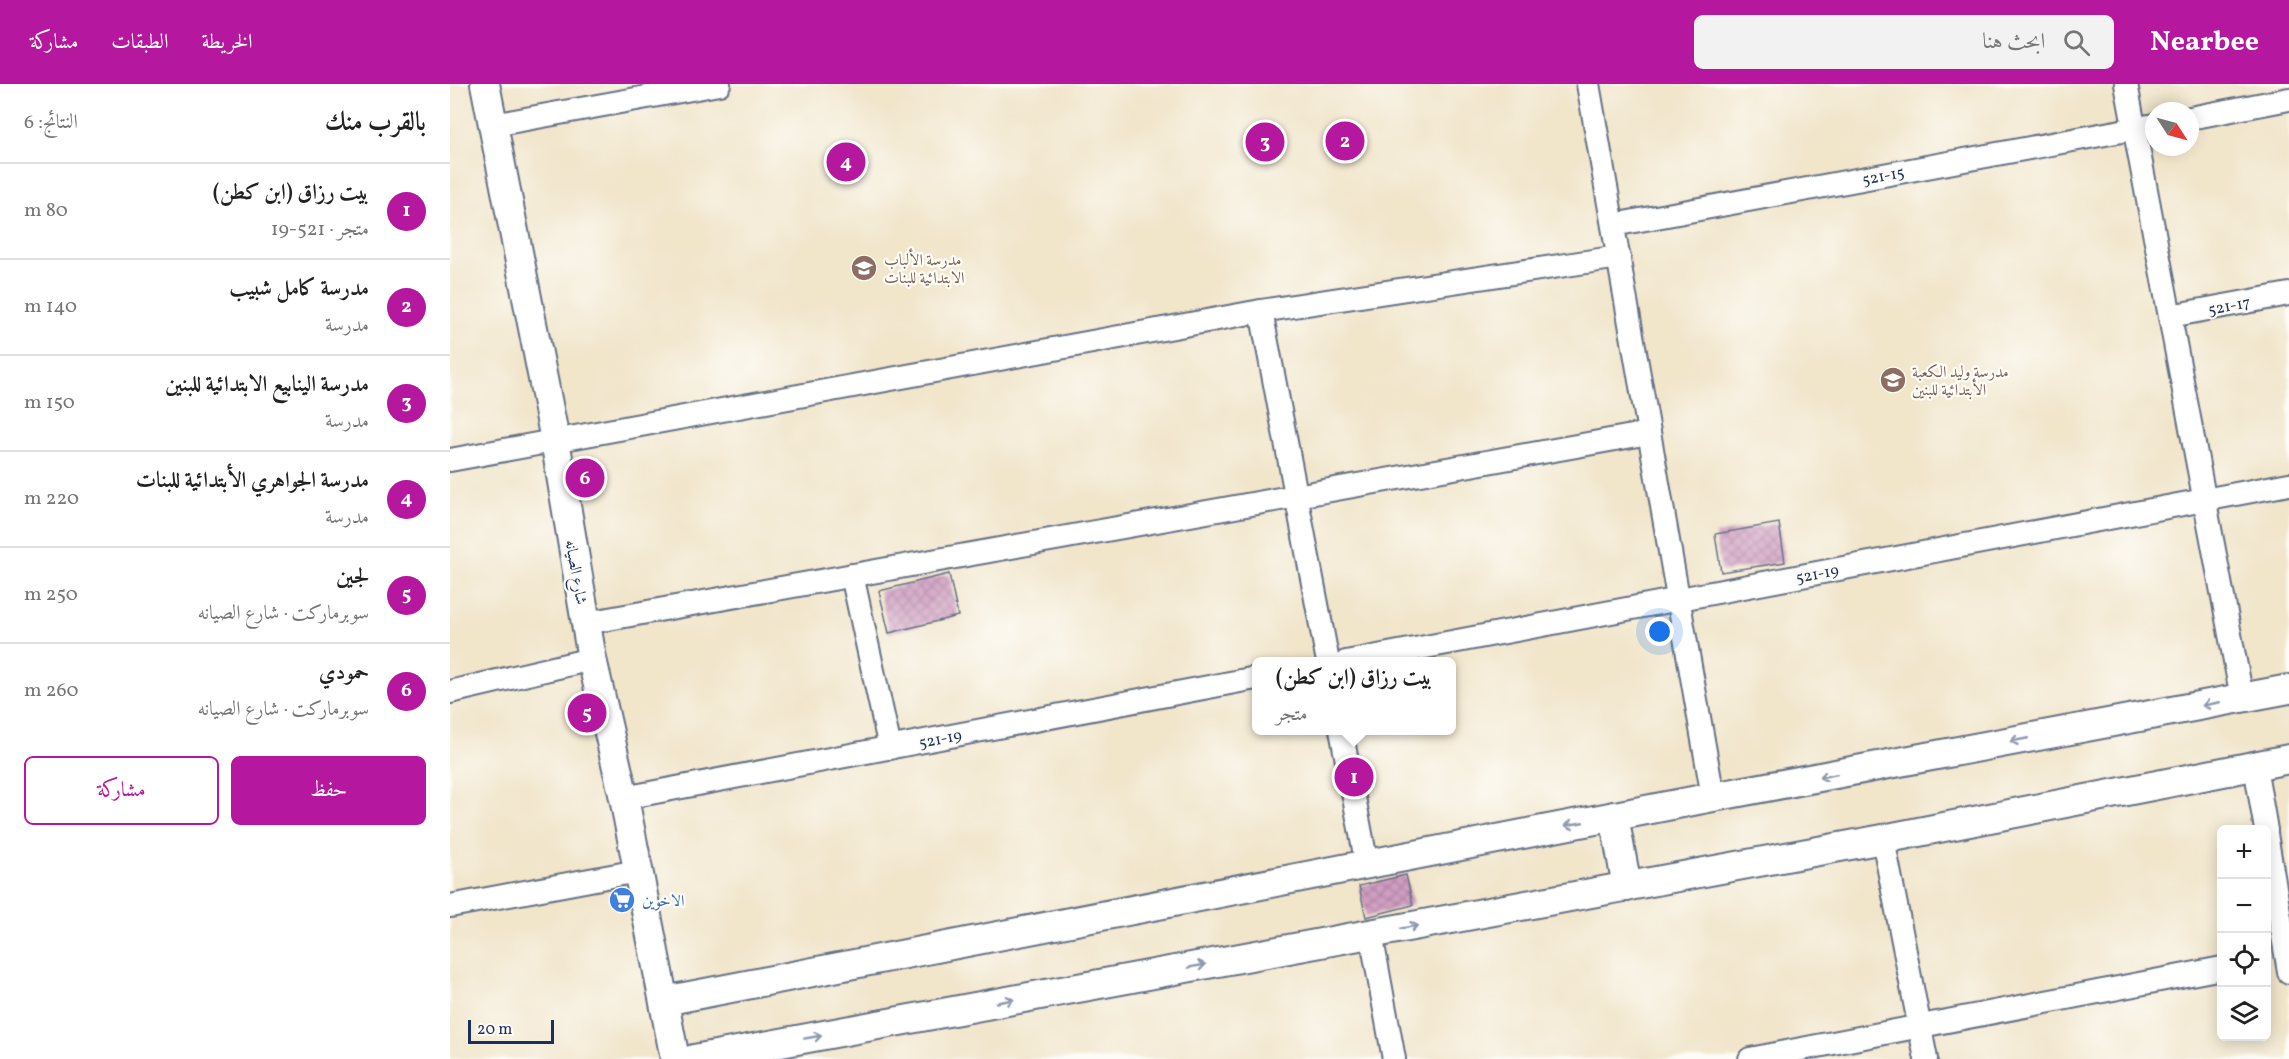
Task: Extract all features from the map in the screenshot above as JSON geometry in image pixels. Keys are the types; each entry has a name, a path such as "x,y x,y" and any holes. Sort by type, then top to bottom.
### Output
{"street":[{"name":"شارع الصيانه","path":"485,84 555,440 592,659 624,798 675,1059"},
{"path":"493,125 719,84"},
{"path":"1588,84 1713,797"},
{"path":"2126,84 2144,126 2170,316 2242,698"},
{"path":"2199,116 2289,99"},
{"name":"521-15","path":"1613,225 2144,126"},
{"path":"450,460 1261,311 1619,256"},
{"name":"521-17","path":"2170,316 2289,294"},
{"path":"1261,311 1327,657"},
{"path":"586,623 1649,433"},
{"name":"521-19","path":"1372,657 2289,484"},
{"path":"852,575 890,748"},
{"path":"450,692 592,659"},
{"name":"521-19","path":"624,798 1252,679"},
{"path":"664,1001 1614,816 2289,689"},
{"path":"1342,735 1367,865"},
{"path":"694,1059 1883,839 2289,759"},
{"path":"2255,766 2265,825"},
{"path":"1614,816 1626,887"},
{"path":"1883,839 1926,1059"},
{"path":"450,906 638,871"},
{"path":"2271,871 2283,961"},
{"path":"1371,934 1394,1059"},
{"path":"1750,1059 2217,969"}],"building":[{"path":"1779,523 1785,562 1721,572 1715,534"},
{"path":"949,574 958,616 889,633 879,591"},
{"path":"1406,875 1413,905 1366,917 1359,886"}],"place":[{"name":"مدرسة كامل شبيب","path":"1345,141"},
{"name":"مدرسة الينابيع الابتدائية للبنين","path":"1265,142"},
{"name":"مدرسة الجواهري الأبتدائية للبنات","path":"846,162"},
{"name":"مدرسة الألباب الابتدائية للبنات","path":"864,268"},
{"name":"مدرسة وليد الكعبة الأبتدائية للبنين","path":"1893,380"},
{"name":"حمودي","path":"585,478"},
{"name":"لجين","path":"587,713"},
{"name":"بيت رزاق (ابن كطن)","path":"1354,777"},
{"name":"الاخوين","path":"622,900"}]}
